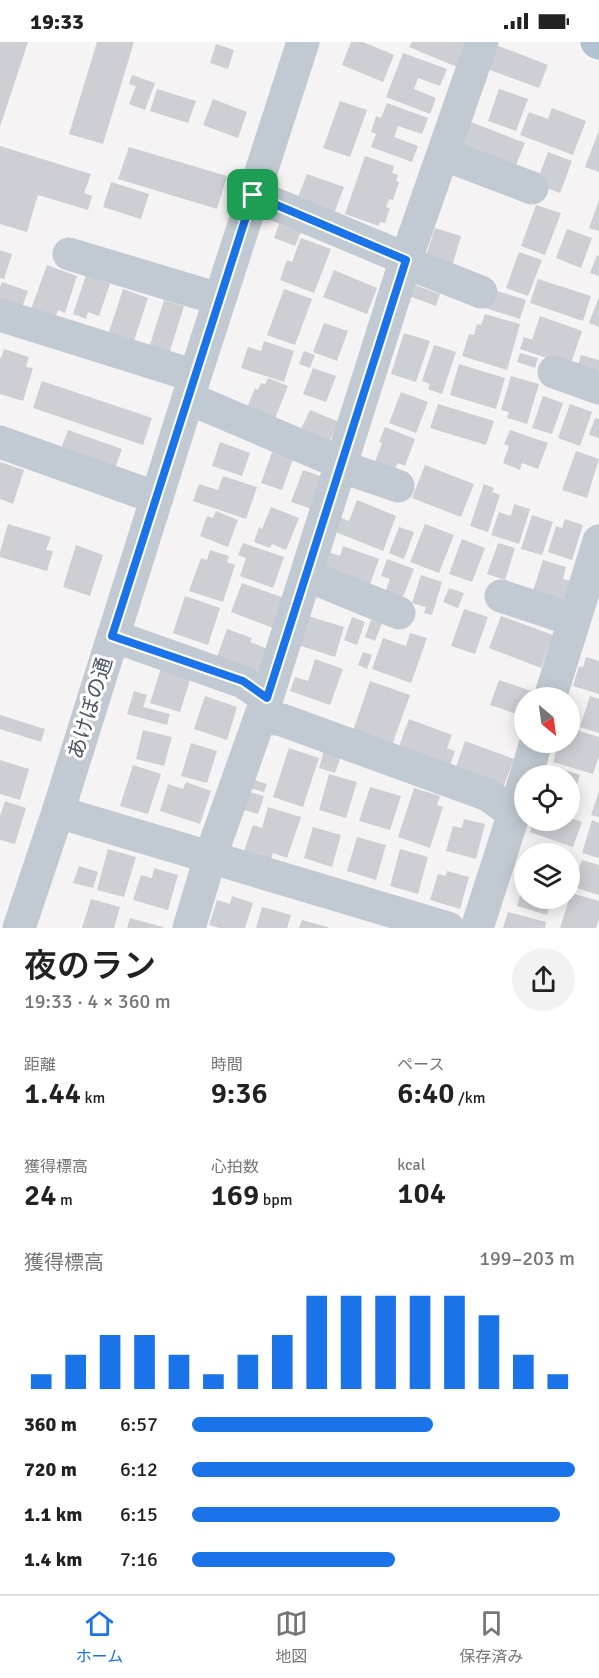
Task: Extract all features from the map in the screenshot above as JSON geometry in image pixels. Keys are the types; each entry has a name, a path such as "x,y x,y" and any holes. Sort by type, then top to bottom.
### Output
{"street":[{"name":"あけぼの通","path":"19,928 303,42"},
{"path":"189,928 210,858 264,707 406,261 482,42"},
{"path":"443,154 532,188"},
{"path":"253,195 481,292"},
{"path":"69,254 219,299"},
{"path":"0,315 192,387 340,466 398,486"},
{"path":"554,372 599,388"},
{"path":"0,442 157,498"},
{"path":"553,687 599,541"},
{"path":"306,575 399,613"},
{"path":"501,596 574,620"},
{"path":"112,636 243,681 264,707 282,720 488,795 514,814 477,928"},
{"path":"57,812 448,928"}],"building":[{"path":"0,42 28,42 0,127"},
{"path":"97,42 134,42 103,144 69,134"},
{"path":"351,42 363,42 394,55 383,82 342,65"},
{"path":"412,42 467,42 457,67 409,47"},
{"path":"216,44 234,50 228,69 210,63"},
{"path":"496,45 548,65 539,88 487,69"},
{"path":"403,53 447,69 440,86 418,78 414,89 436,98 430,114 386,97"},
{"path":"132,75 155,83 145,110 129,104 136,86 129,84"},
{"path":"157,89 196,101 188,123 150,111"},
{"path":"499,89 528,99 516,131 488,121"},
{"path":"213,99 247,112 238,138 203,125"},
{"path":"340,101 367,110 350,157 323,148"},
{"path":"387,103 428,118 422,134 398,126 394,137 418,146 412,162 371,147 376,134 371,132 376,116 381,118"},
{"path":"552,108 586,121 573,155 520,135 529,112 548,119"},
{"path":"471,122 525,143 512,175 461,147"},
{"path":"599,130 599,172 585,167"},
{"path":"0,146 91,174 84,193 92,196 88,210 38,195 27,232 0,224"},
{"path":"129,147 227,176 217,209 118,179"},
{"path":"548,152 572,161 560,193 536,184"},
{"path":"365,156 394,166 392,173 398,175 396,181 399,182 393,200 389,199 386,207 390,208 385,223 380,222 379,226 345,214"},
{"path":"307,174 344,187 332,219 295,205"},
{"path":"111,182 149,194 141,219 103,207"},
{"path":"599,200 599,231 589,228"},
{"path":"536,205 561,213 545,255 521,246"},
{"path":"279,224 301,232 295,246 274,238"},
{"path":"435,228 461,236 451,270 424,262"},
{"path":"567,229 592,238 581,268 556,258"},
{"path":"301,238 331,249 314,293 280,280 287,260 292,262"},
{"path":"0,250 12,254 4,279 0,278"},
{"path":"519,252 542,260 528,296 506,288"},
{"path":"597,255 599,256 599,276 590,273"},
{"path":"47,265 77,276 65,313 58,310 55,318 31,309"},
{"path":"334,270 377,288 367,314 323,297"},
{"path":"86,275 110,284 99,316 88,312 86,319 73,314"},
{"path":"538,279 591,296 583,321 530,303"},
{"path":"2,282 28,291 21,310 0,302"},
{"path":"410,283 440,294 436,306 406,295"},
{"path":"488,288 526,300 520,319 482,307"},
{"path":"123,289 148,298 133,344 108,335"},
{"path":"284,289 312,299 295,345 267,335"},
{"path":"599,297 599,327 589,323"},
{"path":"164,300 184,306 169,354 149,348"},
{"path":"485,314 520,324 507,370 462,356 469,334 474,335 477,324 481,325"},
{"path":"540,316 582,331 570,366 520,349 524,337 532,340"},
{"path":"324,323 348,331 337,361 313,352"},
{"path":"404,333 430,341 416,382 391,374"},
{"path":"264,341 294,351 284,382 241,368 248,347 261,351"},
{"path":"434,345 456,352 442,394 428,389 430,384 422,381"},
{"path":"4,349 29,357 26,367 33,368 23,401 0,394 0,358"},
{"path":"304,351 315,355 310,368 299,364"},
{"path":"520,353 538,358 535,368 517,362"},
{"path":"581,355 599,360 599,379 576,372"},
{"path":"459,364 505,378 496,409 450,395"},
{"path":"313,368 336,376 326,402 303,394"},
{"path":"511,376 539,384 527,424 507,418 509,412 501,410"},
{"path":"268,378 288,386 274,421 246,410 255,388 258,390 261,383 265,384"},
{"path":"42,381 152,418 143,445 33,408"},
{"path":"401,392 428,402 416,433 389,423"},
{"path":"543,396 563,403 552,434 532,428"},
{"path":"438,404 494,421 486,445 430,428"},
{"path":"570,404 592,412 580,446 558,438"},
{"path":"310,410 339,422 329,442 301,429"},
{"path":"595,418 599,419 599,438 589,435"},
{"path":"385,427 415,439 405,466 398,463 394,470 375,462"},
{"path":"68,430 122,449 114,471 60,451"},
{"path":"510,430 548,443 538,469 522,463 520,470 503,463 509,446 504,444"},
{"path":"220,442 250,453 242,476 212,466"},
{"path":"576,451 599,459 587,498 562,490"},
{"path":"272,452 293,459 282,490 261,483"},
{"path":"0,462 24,470 13,504 0,499"},
{"path":"425,465 474,484 461,517 412,498"},
{"path":"303,470 323,477 312,509 291,502"},
{"path":"223,476 257,487 246,519 193,501 199,484 218,490"},
{"path":"484,484 494,488 492,492 500,495 488,532 470,526"},
{"path":"357,500 396,516 383,551 328,529 334,515 349,521"},
{"path":"514,504 530,509 519,544 491,535 499,512 511,516"},
{"path":"271,507 299,518 286,550 272,544 270,548 254,542 259,527 262,529"},
{"path":"216,511 238,520 228,547 200,536 207,516 213,518"},
{"path":"532,515 553,522 542,555 521,549"},
{"path":"565,519 583,525 572,560 548,552 556,526 562,528"},
{"path":"8,524 51,537 46,550 53,551 47,571 0,557"},
{"path":"425,524 454,535 439,573 410,562"},
{"path":"399,527 414,532 404,559 389,553"},
{"path":"462,539 485,548 472,582 449,574"},
{"path":"243,543 284,557 273,588 240,576 246,558 238,555"},
{"path":"498,543 515,548 505,580 487,574"},
{"path":"76,545 103,555 90,596 63,587"},
{"path":"343,546 379,559 367,593 317,575 325,551 340,556"},
{"path":"210,550 229,556 227,562 235,565 223,602 189,591 201,558 207,560"},
{"path":"387,559 414,569 399,607 382,601 390,579 381,576"},
{"path":"543,560 566,567 563,579 571,581 564,600 533,591"},
{"path":"421,575 442,582 432,615 424,613 426,607 412,603"},
{"path":"242,583 287,599 276,629 231,612"},
{"path":"449,588 464,593 458,608 443,602"},
{"path":"185,596 220,608 208,645 173,633"},
{"path":"464,609 488,617 475,654 451,646"},
{"path":"308,616 344,627 335,657 298,645"},
{"path":"501,616 553,635 541,668 489,648"},
{"path":"352,617 365,622 357,645 344,640"},
{"path":"371,620 382,623 375,641 365,637"},
{"path":"227,629 252,638 250,642 270,650 262,673 217,657"},
{"path":"410,633 427,638 411,683 372,669 383,638 406,646"},
{"path":"363,652 372,655 367,669 358,665"},
{"path":"586,657 599,661 599,694 573,686 579,666 583,667"},
{"path":"315,659 343,669 330,705 290,691 295,677 308,681"},
{"path":"161,668 191,677 180,712 150,703"},
{"path":"499,680 519,687 514,687 514,713 490,705"},
{"path":"370,681 410,695 392,745 353,731"},
{"path":"134,691 147,695 143,707 170,714 167,725 127,714"},
{"path":"205,696 237,707 227,740 194,729"},
{"path":"590,696 599,699 599,733 580,727"},
{"path":"0,715 45,729 41,742 0,729"},
{"path":"409,719 452,735 447,748 455,751 449,768 398,749"},
{"path":"143,730 172,737 164,766 136,759"},
{"path":"580,731 599,737 599,756 593,774 580,770 580,765 563,765 553,762 556,753 580,753"},
{"path":"465,741 514,759 503,788 455,770"},
{"path":"191,743 217,751 207,783 181,776"},
{"path":"289,748 319,758 303,807 273,797"},
{"path":"324,751 341,756 335,773 319,768"},
{"path":"0,760 29,769 20,800 0,794"},
{"path":"133,765 161,774 148,814 120,806"},
{"path":"329,774 357,782 346,818 319,810"},
{"path":"252,779 267,784 264,792 249,788"},
{"path":"186,782 211,791 200,824 160,811 168,784 183,789"},
{"path":"370,787 401,796 390,830 359,821"},
{"path":"414,788 440,796 437,805 443,807 430,848 398,837"},
{"path":"246,791 264,796 258,814 241,809"},
{"path":"599,791 599,817 591,815"},
{"path":"5,801 26,808 15,844 0,840 0,816"},
{"path":"268,807 301,817 287,858 273,853 269,865 242,857 253,825 262,828"},
{"path":"464,819 485,824 476,859 446,851 453,826 462,828"},
{"path":"592,820 599,823 599,858 582,853"},
{"path":"313,827 341,835 332,867 304,858"},
{"path":"579,831 574,843 562,843 530,832"},
{"path":"357,837 386,845 376,880 347,871"},
{"path":"108,849 136,857 124,897 97,890"},
{"path":"400,849 428,857 418,894 390,886"},
{"path":"582,860 599,865 599,895 580,889"},
{"path":"79,866 98,872 93,888 73,883"},
{"path":"154,868 178,875 168,910 133,900 141,875 152,878"},
{"path":"447,871 469,877 460,909 430,900 438,874 446,876"},
{"path":"232,896 253,903 245,928 220,928 209,925 217,900 230,904"},
{"path":"580,896 599,901 599,919 596,928 560,928 566,909 580,909"},
{"path":"91,899 120,907 114,928 82,928"},
{"path":"262,907 291,915 287,928 256,928"},
{"path":"527,909 549,909 547,915"},
{"path":"508,912 546,922 545,928 503,928"},
{"path":"130,918 163,927 163,928 127,928"},
{"path":"302,920 328,927 328,928 299,928"}],"route":[{"path":"253,195 406,260 267,698 243,681 112,636 253,195"}]}
